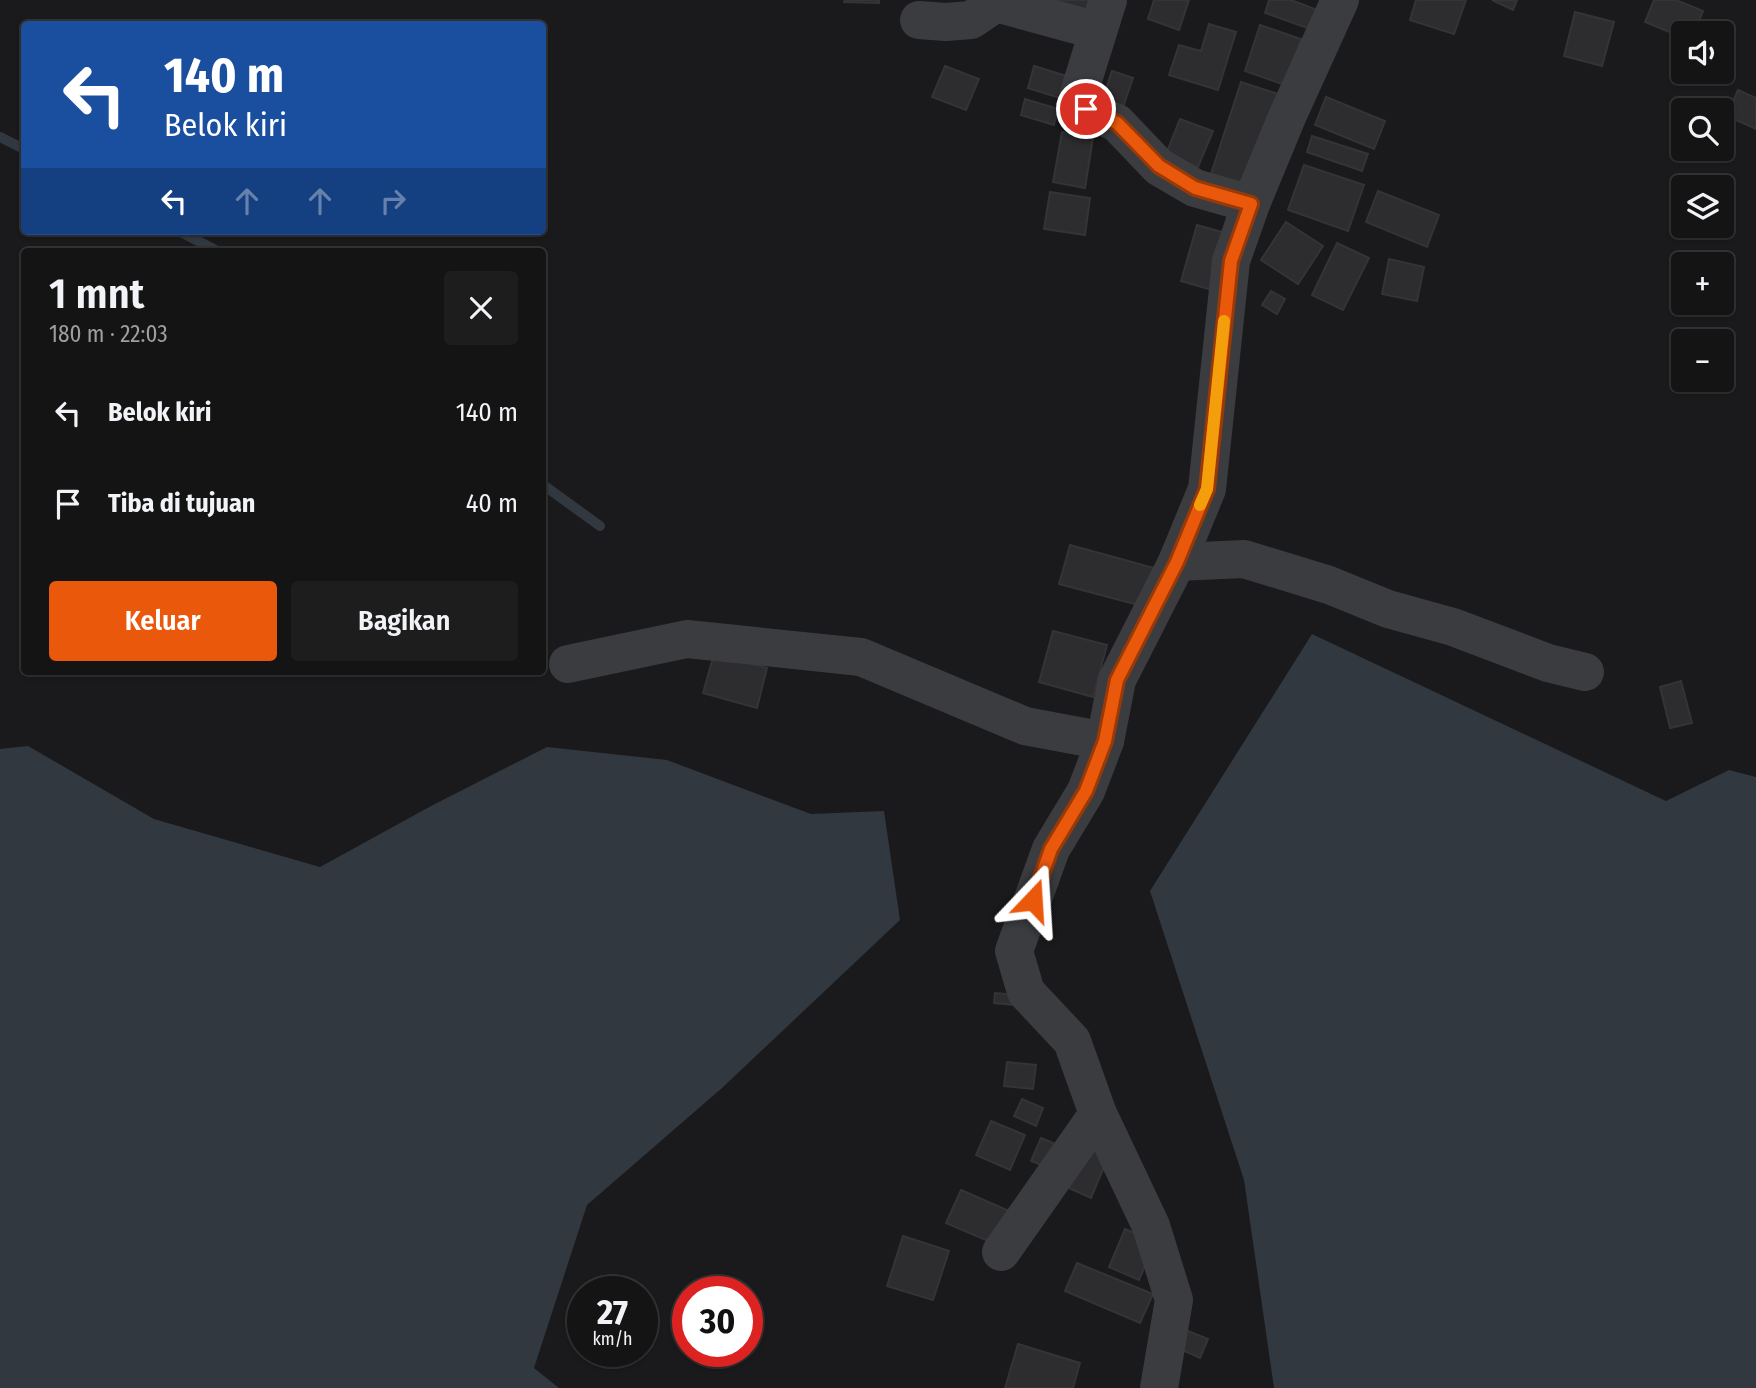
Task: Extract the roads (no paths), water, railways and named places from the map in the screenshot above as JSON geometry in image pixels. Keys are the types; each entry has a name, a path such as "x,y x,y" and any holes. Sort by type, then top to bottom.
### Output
{"street":[{"path":"1159,1388 1174,1300 1151,1226 1098,1114 1072,1041 1026,992 1014,951 1051,849 1086,791 1105,741 1117,680 1177,562 1207,489 1231,261 1287,117 1340,0"},
{"path":"919,20 971,20 995,1 1103,16 1078,96 1086,109 1117,123 1159,166 1195,188 1251,204"},
{"path":"1177,562 1244,559 1329,585 1388,609 1453,627 1549,663 1585,672"},
{"path":"568,664 687,639 861,657 1025,726 1105,741"},
{"path":"1001,1252 1098,1114"}],"waterway":[{"path":"0,137 21,148"},
{"path":"187,235 211,248"},
{"path":"546,487 600,526"}]}
